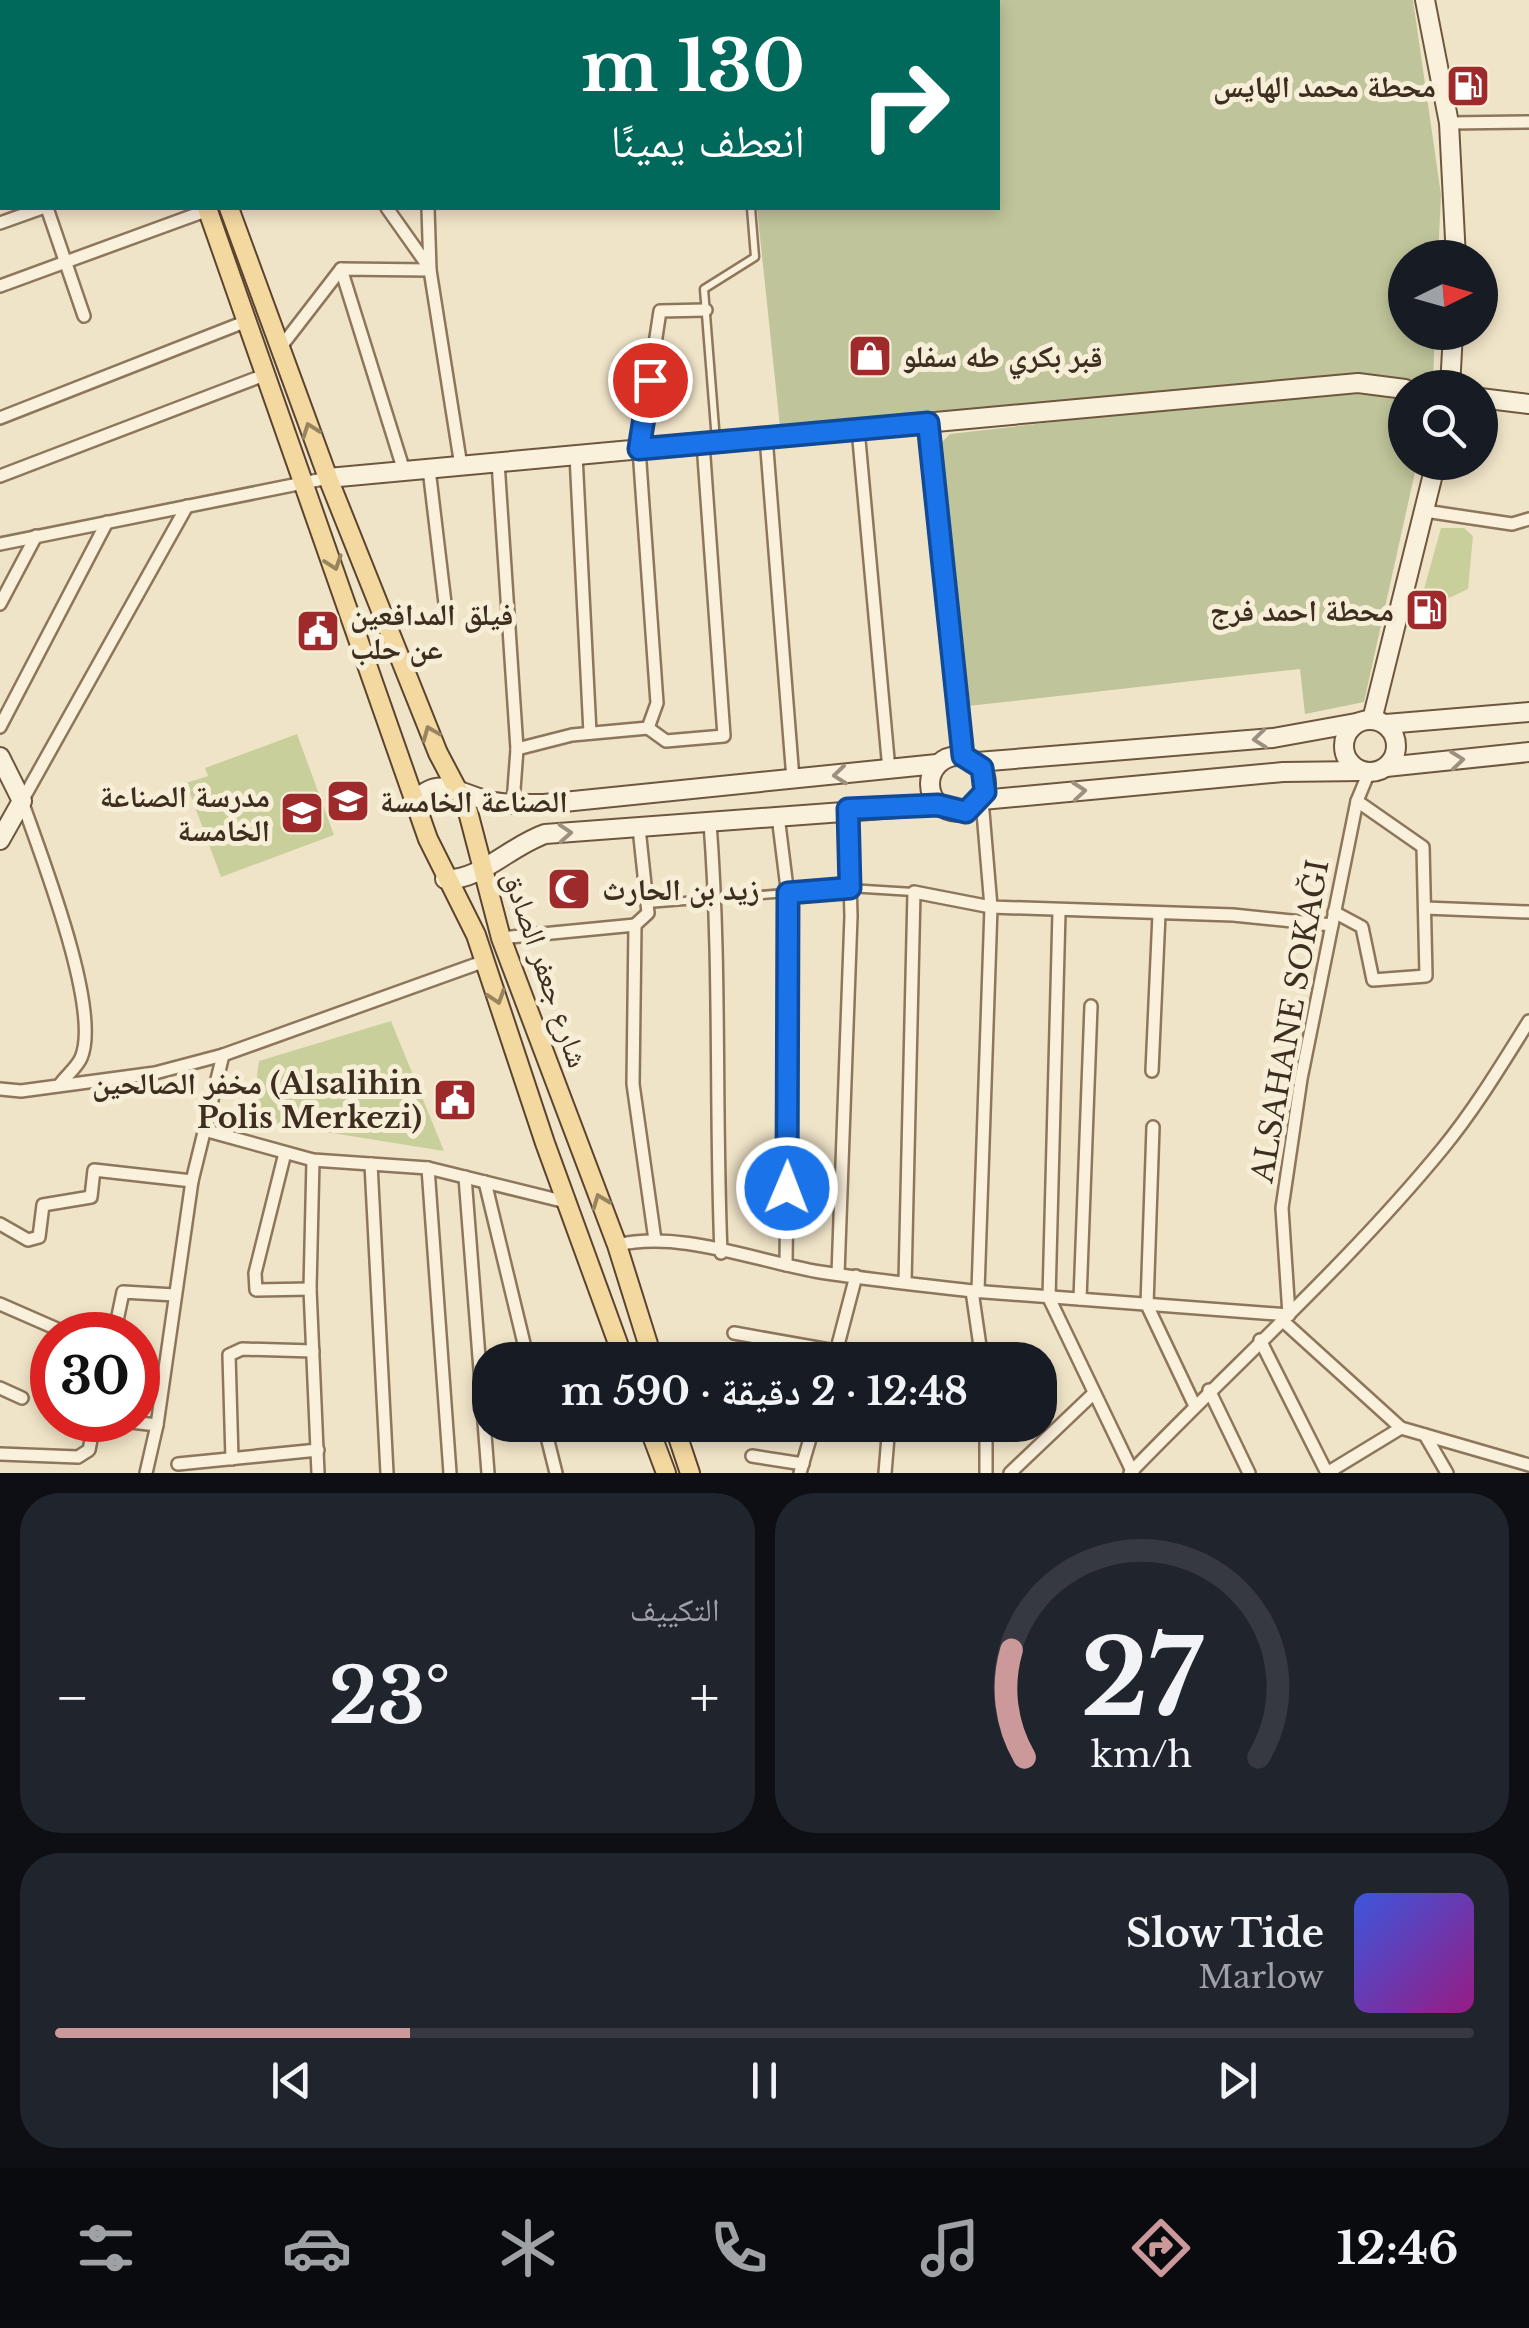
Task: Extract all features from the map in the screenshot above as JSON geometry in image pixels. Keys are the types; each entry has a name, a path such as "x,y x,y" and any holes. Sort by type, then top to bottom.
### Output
{"main road":[{"path":"1424,0 1449,122 1455,240"},
{"name":"شارع جعفر الصادق","path":"208,210 416,801 445,878 485,960 617,1342"},
{"name":"شارع جعفر الصادق","path":"230,210 328,478 438,753 473,828 500,938 648,1342"},
{"path":"328,478 1358,383 1388,387"},
{"path":"1498,400 1529,404"},
{"path":"1372,770 1344,753 1346,736 1372,722 1432,480"},
{"path":"416,801 434,788 457,789 487,800 512,803 889,770 970,759 1272,738 1372,722 1529,712"},
{"path":"1372,722 1396,743 1372,770"},
{"path":"445,878 464,878 482,870 502,853 546,834 848,809 938,805 966,812 982,800 1283,772 1372,770 1529,752"},
{"path":"0,757 22,801 0,840"},
{"path":"970,759 986,776 982,800"},
{"path":"937,764 930,780 938,805"},
{"path":"654,1442 666,1473"},
{"path":"680,1442 690,1473"}],"street":[{"path":"1449,122 1529,122"},
{"path":"0,223 38,210"},
{"path":"45,210 84,316"},
{"path":"0,286 205,210"},
{"path":"389,210 430,270"},
{"path":"428,210 430,270 460,466"},
{"path":"280,348 341,269"},
{"path":"341,269 430,270"},
{"path":"341,269 404,471"},
{"path":"648,728 656,704 639,449 660,311 706,310"},
{"path":"0,418 247,321"},
{"path":"0,476 267,374"},
{"path":"928,423 970,759"},
{"path":"858,429 889,770"},
{"path":"766,438 793,779"},
{"path":"518,749 590,733 648,728 666,741 724,736 710,443"},
{"path":"576,455 590,733"},
{"path":"498,462 518,749 512,803"},
{"path":"429,468 446,620"},
{"path":"0,544 328,478"},
{"path":"62,1083 82,1057 85,1018 67,936 22,801 187,506"},
{"path":"1425,511 1512,524 1529,519"},
{"path":"0,727 107,522"},
{"path":"0,604 36,536"},
{"path":"1286,1318 1282,1208 1301,1079 1357,801 1372,770"},
{"path":"980,1342 975,1291 991,908 982,800"},
{"path":"905,1282 914,892 991,908 1333,918 1362,927 1373,980 1426,976 1423,848 1357,801"},
{"path":"838,1274 850,888 848,809"},
{"path":"778,816 788,893 786,1266"},
{"path":"710,823 716,899 721,1253"},
{"path":"500,938 644,921 647,904 640,828"},
{"path":"1426,908 1529,912"},
{"path":"1059,912 1049,1298 1132,1472 1194,1404 1286,1318 1444,1147 1529,1022"},
{"path":"1152,1071 1159,914"},
{"path":"635,925 633,1084 655,1240"},
{"path":"0,1089 21,1091 155,1073 224,1055 485,960"},
{"path":"1080,1299 1092,1006"},
{"path":"160,1403 192,1181 224,1055"},
{"path":"1153,1127 1147,1305 1194,1404"},
{"path":"204,1130 313,1160 428,1168 566,1202"},
{"path":"285,1153 256,1273 256,1290 310,1289"},
{"path":"313,1160 310,1289 318,1473"},
{"path":"371,1164 387,1473"},
{"path":"428,1168 450,1473"},
{"path":"0,1224 28,1240 39,1237 43,1204 91,1197 94,1170 192,1181"},
{"path":"466,1177 488,1473"},
{"path":"485,1182 524,1342"},
{"path":"616,1246 655,1240 786,1266 975,1291 1286,1318 1401,1428 1529,1465"},
{"path":"839,1342 856,1276"},
{"path":"119,1312 123,1292 175,1295"},
{"path":"0,1304 30,1317"},
{"path":"734,1333 774,1342"},
{"path":"1260,1340 1327,1473 1401,1428"},
{"path":"232,1459 228,1354 242,1349 313,1352"},
{"path":"0,1388 22,1398"},
{"path":"1210,1390 1248,1473"},
{"path":"1010,1473 1093,1394"},
{"path":"1425,1435 1447,1473"},
{"path":"0,1454 78,1457 88,1450 90,1442"},
{"path":"146,1473 153,1442"},
{"path":"548,1442 556,1473"},
{"path":"752,1456 801,1468 809,1442"},
{"path":"885,1473 888,1442"},
{"path":"986,1442 986,1473"},
{"path":"178,1464 318,1450"}],"lane":[{"path":"710,443 704,289 755,257 751,210"},
{"path":"647,904 850,888 914,892"}],"green space":[{"path":"1000,0 1413,0 1441,195 1439,240 1388,240 1388,350 1434,350 1433,370 1388,370 1388,378 780,427 757,210 1000,210"},
{"path":"1357,394 1388,397 1388,480 1413,480 1364,702 1305,714 1300,669 959,707 939,445 950,434 1166,409"},
{"path":"1441,528 1464,528 1473,536 1468,589 1447,599 1421,600"},
{"path":"297,734 334,835 221,877 186,783 208,776 205,768"},
{"path":"391,1021 444,1151 251,1120 259,1061"}],"place":[{"name":"محطة محمد الهايس","path":"1468,86"},
{"name":"قبر بكري طه سفلو","path":"870,356"},
{"name":"محطة احمد فرج","path":"1427,610"},
{"name":"فيلق المدافعين عن حلب","path":"318,631"},
{"name":"الصناعة الخامسة","path":"348,801"},
{"name":"مدرسة الصناعة الخامسة","path":"302,813"},
{"name":"زيد بن الحارث","path":"569,889"},
{"name":"مخفر الصالحين (Alsalihin Polis Merkezi)","path":"455,1100"}],"route":[{"path":"650,380 639,449 928,423 963,756 982,768 985,792 982,800 966,812 938,805 848,809 850,888 788,893 787,1188"}]}
